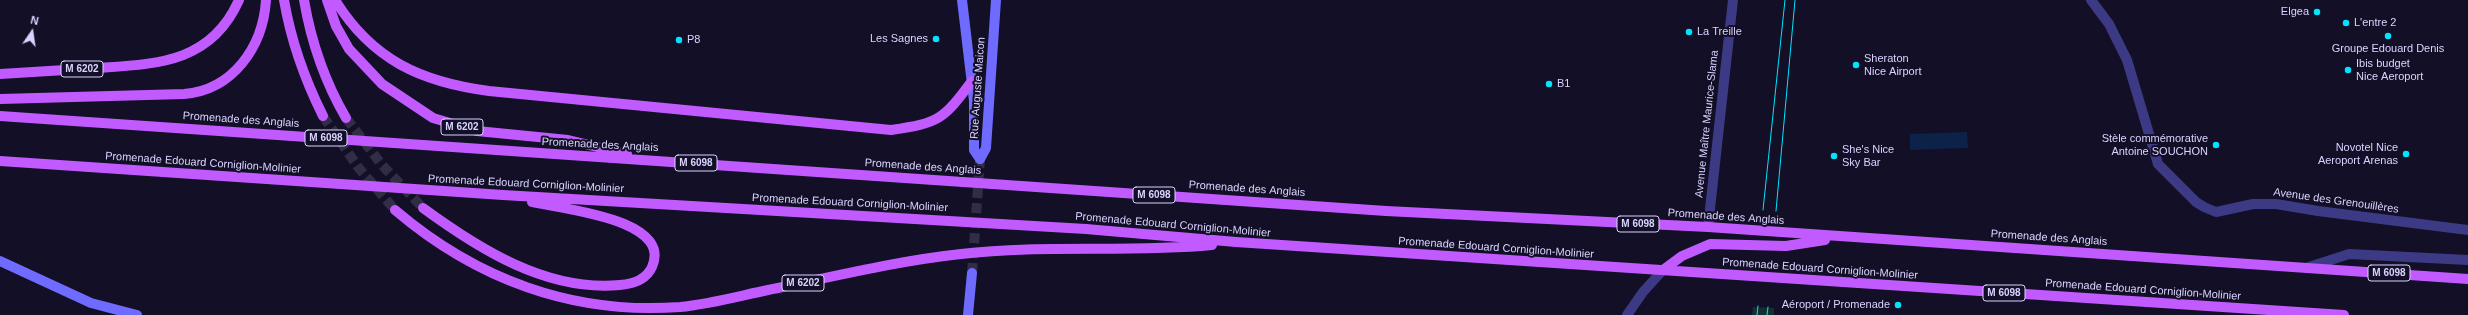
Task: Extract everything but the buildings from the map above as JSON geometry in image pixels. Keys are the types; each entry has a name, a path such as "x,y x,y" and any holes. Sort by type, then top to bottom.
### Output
{"main road":[{"name":"M 6202","path":"2,72 139,65 174,60 199,48 221,30 239,0"},
{"path":"0,100 184,94 208,90 234,73 248,55 261,28 266,0"},
{"path":"284,0 290,32 299,64 323,116"},
{"path":"304,0 307,19 326,76 346,118"},
{"name":"M 6202","path":"327,0 336,26 349,49 382,84 433,118 478,131 568,140 652,160"},
{"path":"335,0 355,28 373,46 396,63 421,76 454,87 891,130 920,125 936,120 953,107 972,81"},
{"name":"Rue Auguste Maicon","path":"962,0 974,101 974,150 980,159 986,148 996,0"},
{"name":"Promenade des Anglais","path":"0,116 1370,210 1708,227 1843,238 2309,267 2468,279"},
{"name":"Promenade Edouard Corniglion-Molinier","path":"1,161 503,196 1078,228 1236,242 2344,315"},
{"path":"423,208 476,245 512,263 547,276 574,282 619,285 634,283 645,277 652,269 655,258 654,246 649,237 638,229 605,218 503,196"},
{"name":"M 6202","path":"395,210 420,232 454,255 494,275 544,294 596,306 625,308 689,306 847,274 961,254 1045,248 1178,248 1236,242"},
{"path":"1663,270 1682,256 1710,244 1786,246 1843,238"},
{"path":"0,261 91,303 137,315"},
{"path":"968,315 972,273"}],"street":[{"name":"Avenue Maître Maurice-Slama","path":"1708,227 1733,0"},
{"name":"Avenue des Grenouillères","path":"2091,0 2109,24 2127,60 2158,164 2196,202 2204,207 2216,212 2263,203 2276,204 2318,212 2468,230"},
{"path":"2309,267 2349,254 2468,260"},
{"path":"1627,315 1643,292 1663,270"}],"green space":[{"path":"1753,307 1774,308 1774,315 1752,315"}],"water":[{"path":"1967,132 1968,148 1910,150 1910,134"}],"tunnel":[{"path":"323,116 358,167 395,210"},
{"path":"346,118 382,165 423,208"},
{"path":"972,273 980,159"}],"tram line":[{"path":"1763,210 1785,0"},
{"path":"1776,211 1795,0"},
{"path":"1757,315 1758,306"},
{"path":"1767,315 1768,307"}],"place":[{"name":"Elgea","path":"2317,12"},
{"name":"L'entre 2","path":"2346,23"},
{"name":"La Treille","path":"1689,32"},
{"name":"Groupe Edouard Denis","path":"2388,36"},
{"name":"Les Sagnes","path":"936,39"},
{"name":"P8","path":"679,40"},
{"name":"Sheraton Nice Airport","path":"1856,65"},
{"name":"Ibis budget Nice Aeroport","path":"2348,70"},
{"name":"B1","path":"1549,84"},
{"name":"Stèle commémorative Antoine SOUCHON","path":"2216,145"},
{"name":"Novotel Nice Aeroport Arenas","path":"2406,154"},
{"name":"She's Nice Sky Bar","path":"1834,156"},
{"name":"Aéroport / Promenade","path":"1898,305"}]}
